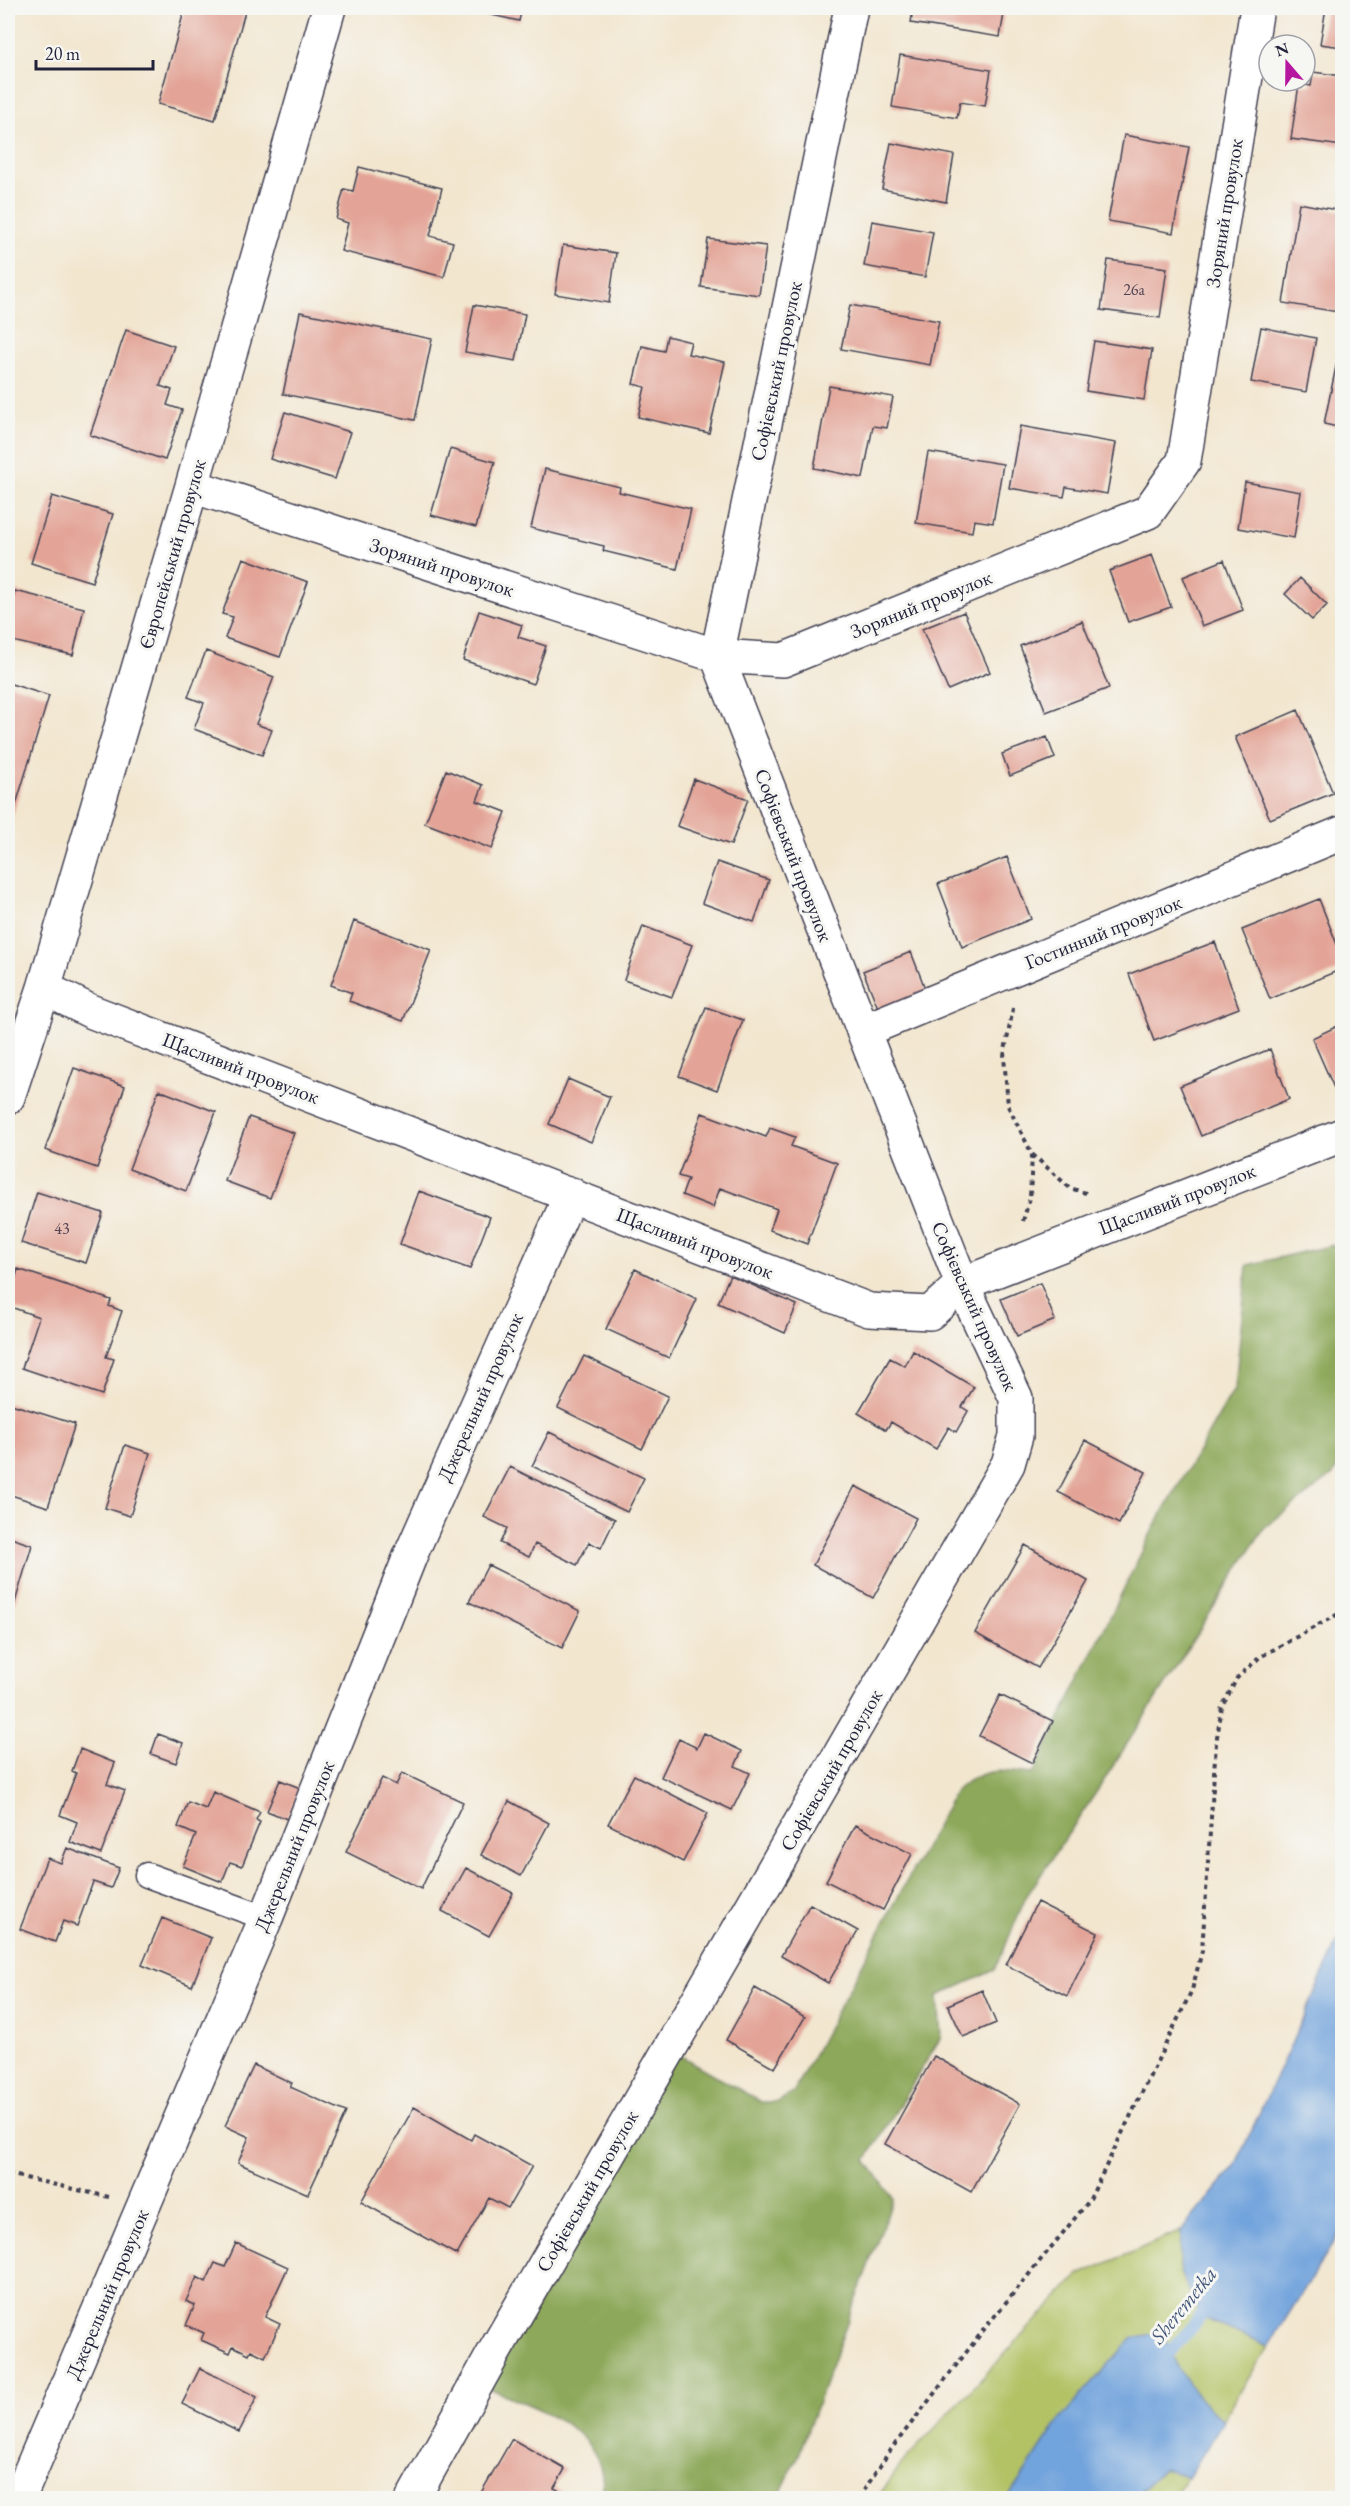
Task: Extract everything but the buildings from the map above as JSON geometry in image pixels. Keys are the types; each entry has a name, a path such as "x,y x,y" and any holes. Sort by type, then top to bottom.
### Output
{"street":[{"name":"Європейський провулок","path":"8,1097 44,988 192,486 329,8"},
{"name":"Софієвський провулок","path":"413,2499 496,2349 1008,1464 1016,1436 1016,1398 962,1284 717,656 851,8"},
{"name":"Зоряний провулок","path":"192,486 717,656 783,660 1149,512 1184,461 1257,8"},
{"name":"Гостинний провулок","path":"863,1031 1342,833"},
{"name":"Щасливий провулок","path":"44,988 90,1011 869,1310 930,1313 962,1284 1342,1135"},
{"name":"Джерельний провулок","path":"19,2499 146,2205 266,1918 411,1554 571,1194"}],"lane":[{"path":"147,1875 266,1918"}],"path":[{"path":"1021,966 1004,1056 1008,1106 1032,1154 1070,1188 1091,1195"},
{"path":"1010,1264 1030,1198 1032,1154"},
{"path":"859,2499 889,2452 989,2323 1089,2201 1192,1990 1202,1951 1216,1743 1222,1707 1237,1678 1260,1657 1342,1612"},
{"path":"8,2174 146,2205"}],"green space":[{"path":"1342,1243 1342,1458 1333,1475 1264,1528 1099,1788 1026,1897 995,1970 938,1996 941,2037 866,2160 893,2198 799,2454 778,2498 602,2498 602,2473 594,2453 581,2436 563,2422 542,2411 477,2383 669,2049 761,2102 778,2102 794,2091 955,1791 974,1778 991,1772 1033,1774 1154,1527 1235,1388 1247,1265"},
{"path":"1181,2231 1180,2272 1202,2317 1268,2347 1174,2498 877,2498 903,2462 1079,2275"}],"water":[{"path":"1342,1933 1342,2229 1268,2347 1202,2317 1180,2272 1181,2231 1235,2166"},
{"path":"1163,2332 1179,2370 1203,2402 1223,2421 1188,2478 1164,2468 1134,2498 1008,2498 1060,2419 1132,2338"}],"waterway":[{"name":"Sheremetka","path":"1159,2365 1212,2303"}]}
